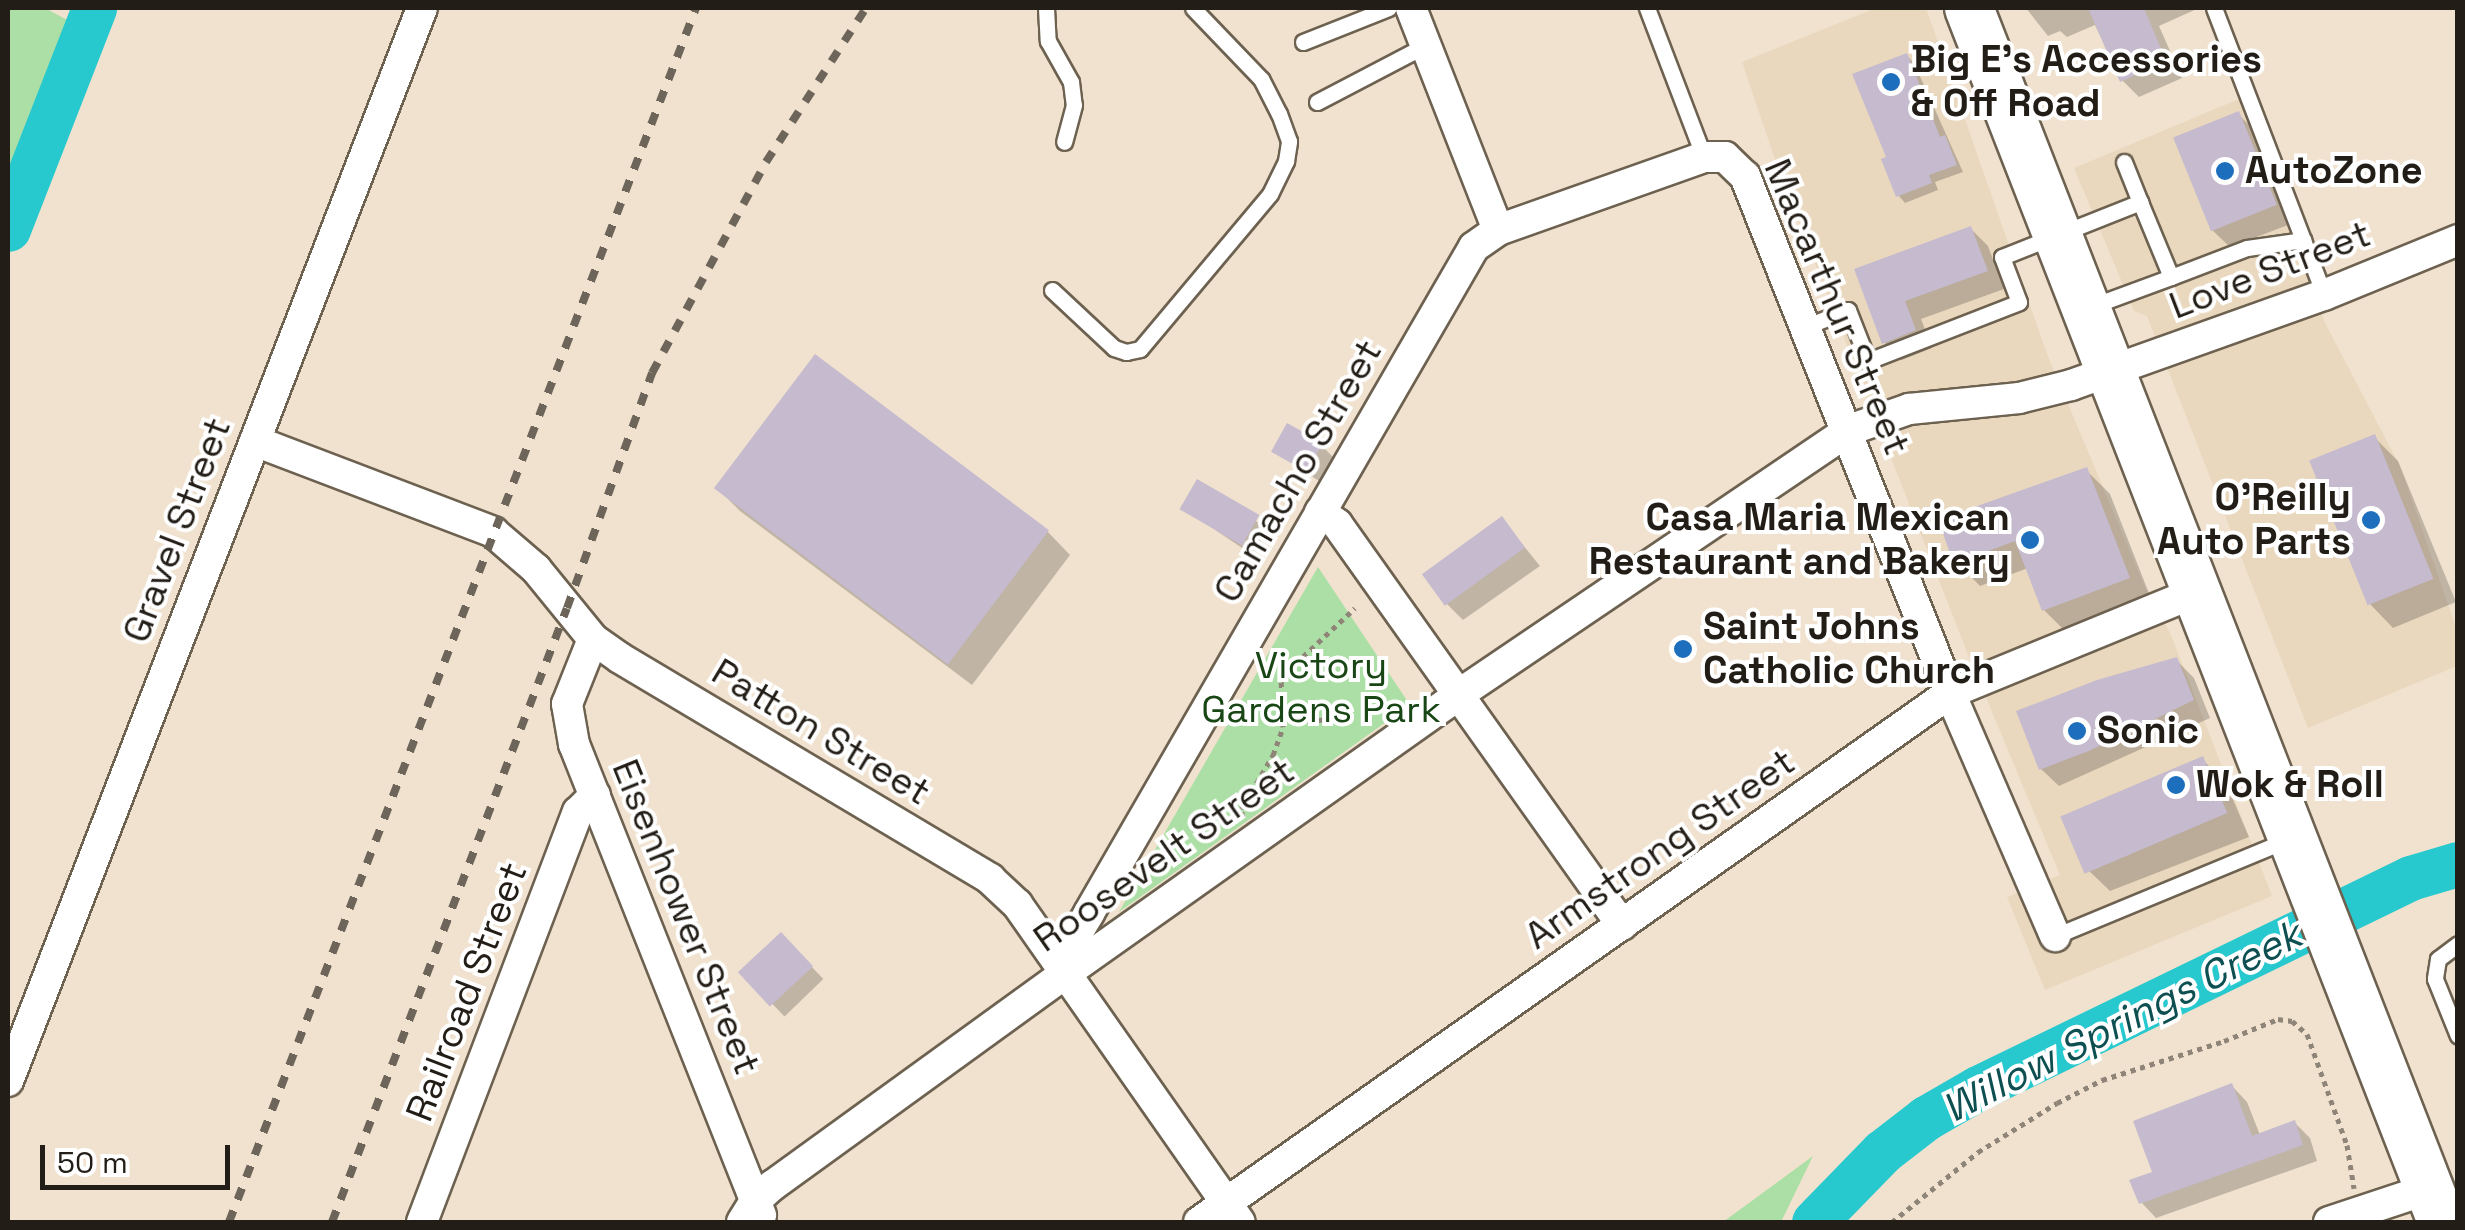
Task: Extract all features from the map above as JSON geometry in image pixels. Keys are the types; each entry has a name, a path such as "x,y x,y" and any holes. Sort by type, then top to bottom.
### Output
{"main road":[{"path":"1969,8 2435,1206"}],"street":[{"name":"Gravel Street","path":"8,1081 422,8"},
{"path":"1410,8 1498,230"},
{"name":"Camacho Street","path":"1066,973 1082,924 1474,247 1498,230 1714,157"},
{"name":"Macarthur Street","path":"1714,157 1745,176 1950,692 2055,936"},
{"name":"Love Street","path":"2110,371 2324,294 2458,240"},
{"name":"Roosevelt Street","path":"754,1215 1066,973 1458,695 1849,430 1909,409 2019,398 2110,371"},
{"name":"Patton Street","path":"255,440 494,532 536,570 593,639 990,879 1017,904 1233,1213"},
{"path":"1320,512 1337,524 1622,925"},
{"name":"Armstrong Street","path":"1199,1222 1233,1213 1622,925 1950,692 2196,592"},
{"name":"Eisenhower Street","path":"593,639 566,704 574,744 754,1215"},
{"name":"Railroad Street","path":"422,1222 578,812 595,795"},
{"path":"2329,1222 2359,1212 2435,1206"}],"lane":[{"path":"1046,8 1048,41 1071,82 1074,104 1064,142"},
{"path":"1052,290 1114,348 1126,352 1140,348 1270,194 1286,161 1290,141 1261,79 1194,8"},
{"path":"1303,42 1390,8"},
{"path":"1647,8 1714,157"},
{"path":"2214,8 2324,294"},
{"path":"1318,102 1426,46"},
{"path":"2124,162 2171,277"},
{"path":"1807,326 1848,310 1868,361 2019,302 2002,257 2140,202"},
{"path":"2086,309 2247,248 2303,240"},
{"path":"2055,936 2300,856"},
{"path":"2458,944 2438,960 2435,979 2458,1036"}],"path":[{"path":"1256,838 1242,809 1265,772 1284,727 1281,677 1355,608"},
{"path":"1280,702 1309,721 1339,718"},
{"path":"1892,1222 1978,1152 2087,1087 2278,1019 2292,1020 2307,1034 2348,1145 2359,1212"}],"shaded area":[{"path":"1876,8 1926,8 2047,354 2145,587 2171,635 2272,896 2045,990 2007,897 2060,875 1967,652 1780,174 1742,62"},
{"path":"2239,99 2325,323 2400,466 2457,630 2457,666 2308,728 2147,316 2134,311 2074,168"}],"green space":[{"path":"8,8 45,8 82,28 8,225"},
{"name":"Victory Gardens Park","path":"1318,567 1410,705 1119,912"},
{"path":"1813,1156 1781,1222 1723,1222"}],"building":[{"path":"2088,8 2144,8 2166,61 2120,82"},
{"path":"1907,53 1940,137 1945,135 1957,165 1929,175 1932,183 1896,197 1881,159 1886,157 1852,74"},
{"name":"AutoZone","path":"2239,111 2277,205 2211,231 2173,138"},
{"path":"1971,226 1988,271 1905,301 1916,330 1882,344 1854,269"},
{"path":"815,354 1049,530 948,665 714,488"},
{"path":"1287,423 1323,443 1307,472 1271,452"},
{"name":"O'Reilly Auto Parts","path":"2375,434 2433,579 2368,605 2309,461"},
{"name":"Casa Maria Mexican Restaurant and Bakery","path":"2087,467 2130,578 2042,611 2015,541 1954,564 1938,520"},
{"path":"1197,479 1259,515 1242,545 1180,509"},
{"path":"1502,516 1525,548 1445,606 1422,574"},
{"name":"Sonic","path":"2177,657 2194,700 2091,750 2039,770 2016,711 2097,680"},
{"name":"Wok & Roll","path":"2203,756 2227,813 2085,874 2060,817"},
{"path":"781,932 813,966 770,1007 738,972"},
{"path":"2232,1083 2252,1136 2295,1120 2303,1145 2139,1204 2129,1180 2152,1172 2133,1121"}],"waterway":[{"path":"8,229 94,8"},
{"name":"Willow Springs Creek","path":"1814,1222 1882,1152 1926,1118 1978,1088 2410,878 2458,864"}],"railway":[{"path":"229,1222 696,8"},
{"path":"332,1222 567,608 652,373 766,162 866,8"}],"place":[{"name":"Big E's Accessories & Off Road","path":"1891,82"},
{"name":"AutoZone","path":"2225,171"},
{"name":"O'Reilly Auto Parts","path":"2371,520"},
{"name":"Casa Maria Mexican Restaurant and Bakery","path":"2030,540"},
{"name":"Saint Johns Catholic Church","path":"1683,649"},
{"name":"Sonic","path":"2077,731"},
{"name":"Wok & Roll","path":"2176,785"}]}
